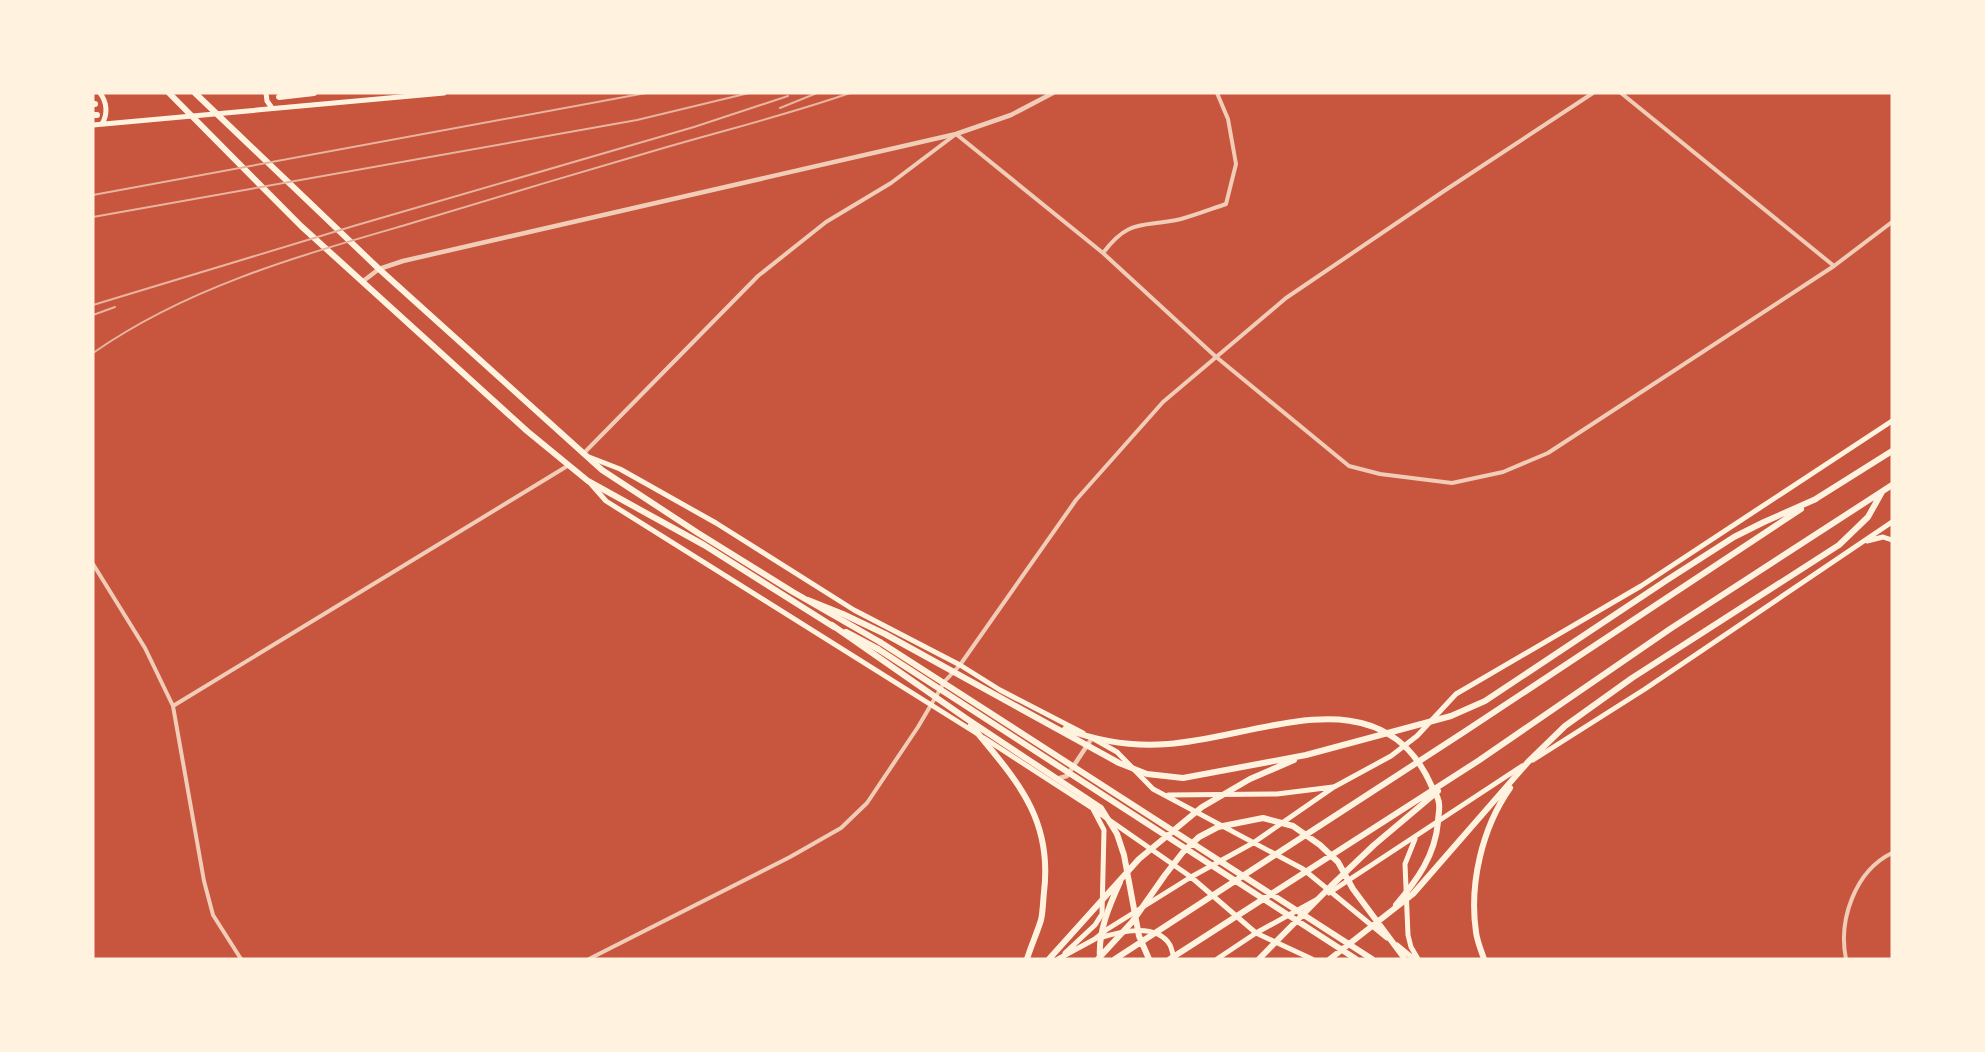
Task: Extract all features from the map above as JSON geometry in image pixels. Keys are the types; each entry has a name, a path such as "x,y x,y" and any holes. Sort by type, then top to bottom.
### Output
{"main road":[{"path":"100,93 106,107 102,124"},
{"path":"169,93 301,226 527,431 588,481 606,501 932,704 1092,808 1191,877 1256,933 1312,959"},
{"path":"195,93 323,218 602,470 698,534 808,600 877,648 1356,959"},
{"path":"266,93 267,101 272,108"},
{"path":"279,97 314,93"},
{"path":"93,125 444,93"},
{"path":"1058,959 1095,939 1191,877 1253,843 1334,787 1391,756 1417,736 1456,694 1641,586 1892,421"},
{"path":"1115,959 1892,451"},
{"path":"583,454 620,469 678,501 854,610 960,665 1000,690 1117,752 1153,789 1303,869 1416,959"},
{"path":"588,481 704,545 832,626 877,648 1372,959"},
{"path":"1095,939 1125,931 1155,933 1170,944 1172,959 1478,761 1670,629 1892,485"},
{"path":"1330,959 1413,894 1527,762 1565,726 1632,678 1839,545 1868,517 1882,492"},
{"path":"808,600 885,634 1119,763 1147,774 1183,778 1306,755 1451,716 1485,701 1734,537 1816,499"},
{"path":"1217,959 1256,933 1330,892 1415,838 1486,789 1645,689 1892,522"},
{"path":"1854,547 1883,537 1892,540"},
{"path":"877,648 967,719 1101,808 1117,834 1124,855 1138,936 1149,959"},
{"path":"967,719 1009,771 1028,799 1046,852 1046,877 1041,918 1026,959"},
{"path":"1048,723 1086,737 1127,744 1168,744 1218,737 1286,722 1326,719 1359,722 1392,735 1411,750 1427,774 1439,803 1437,834 1430,858 1415,883 1385,917"},
{"path":"1049,959 1138,859 1202,807 1250,779 1306,755"},
{"path":"1484,959 1476,933 1474,885 1485,837 1503,798 1527,762"},
{"path":"1259,959 1374,845 1453,777"},
{"path":"1153,789 1170,796 1277,794 1334,787"},
{"path":"1058,959 1095,925 1102,914 1104,830 1092,808"},
{"path":"1099,959 1132,922 1183,852 1199,837 1218,827 1263,818 1293,826 1320,845 1338,862 1353,889 1405,959"},
{"path":"1415,838 1405,864 1408,935 1416,959"},
{"path":"1099,959 1099,945 1104,926 1111,902 1123,876"}],"street":[{"path":"362,282 379,269 414,258 956,134 1011,115 1053,93"},
{"path":"1103,253 1112,241 1131,226 1180,219 1226,204 1236,164 1228,119 1217,93"},
{"path":"590,959 790,857 841,828 867,803 918,727 945,681 960,665 1076,500 1163,402 1286,298 1593,93"},
{"path":"1621,93 1834,266"},
{"path":"956,134 1103,253 1215,356 1349,466 1380,474 1452,483 1503,472 1548,453 1834,266 1892,222"},
{"path":"583,454 758,276 826,222 891,183 956,134"},
{"path":"173,706 570,465"},
{"path":"93,564 145,648 173,706 204,881 213,915 241,959"},
{"path":"1042,777 1057,779 1067,776 1092,738"},
{"path":"1846,959 1845,933 1852,897 1860,880 1883,857 1892,853"}],"railway":[{"path":"93,195 646,93"},
{"path":"93,217 637,120 749,93"},
{"path":"780,108 817,93"},
{"path":"93,353 165,310 203,292 282,263 850,93"},
{"path":"93,305 694,127 788,96"},
{"path":"93,315 115,307"}]}
